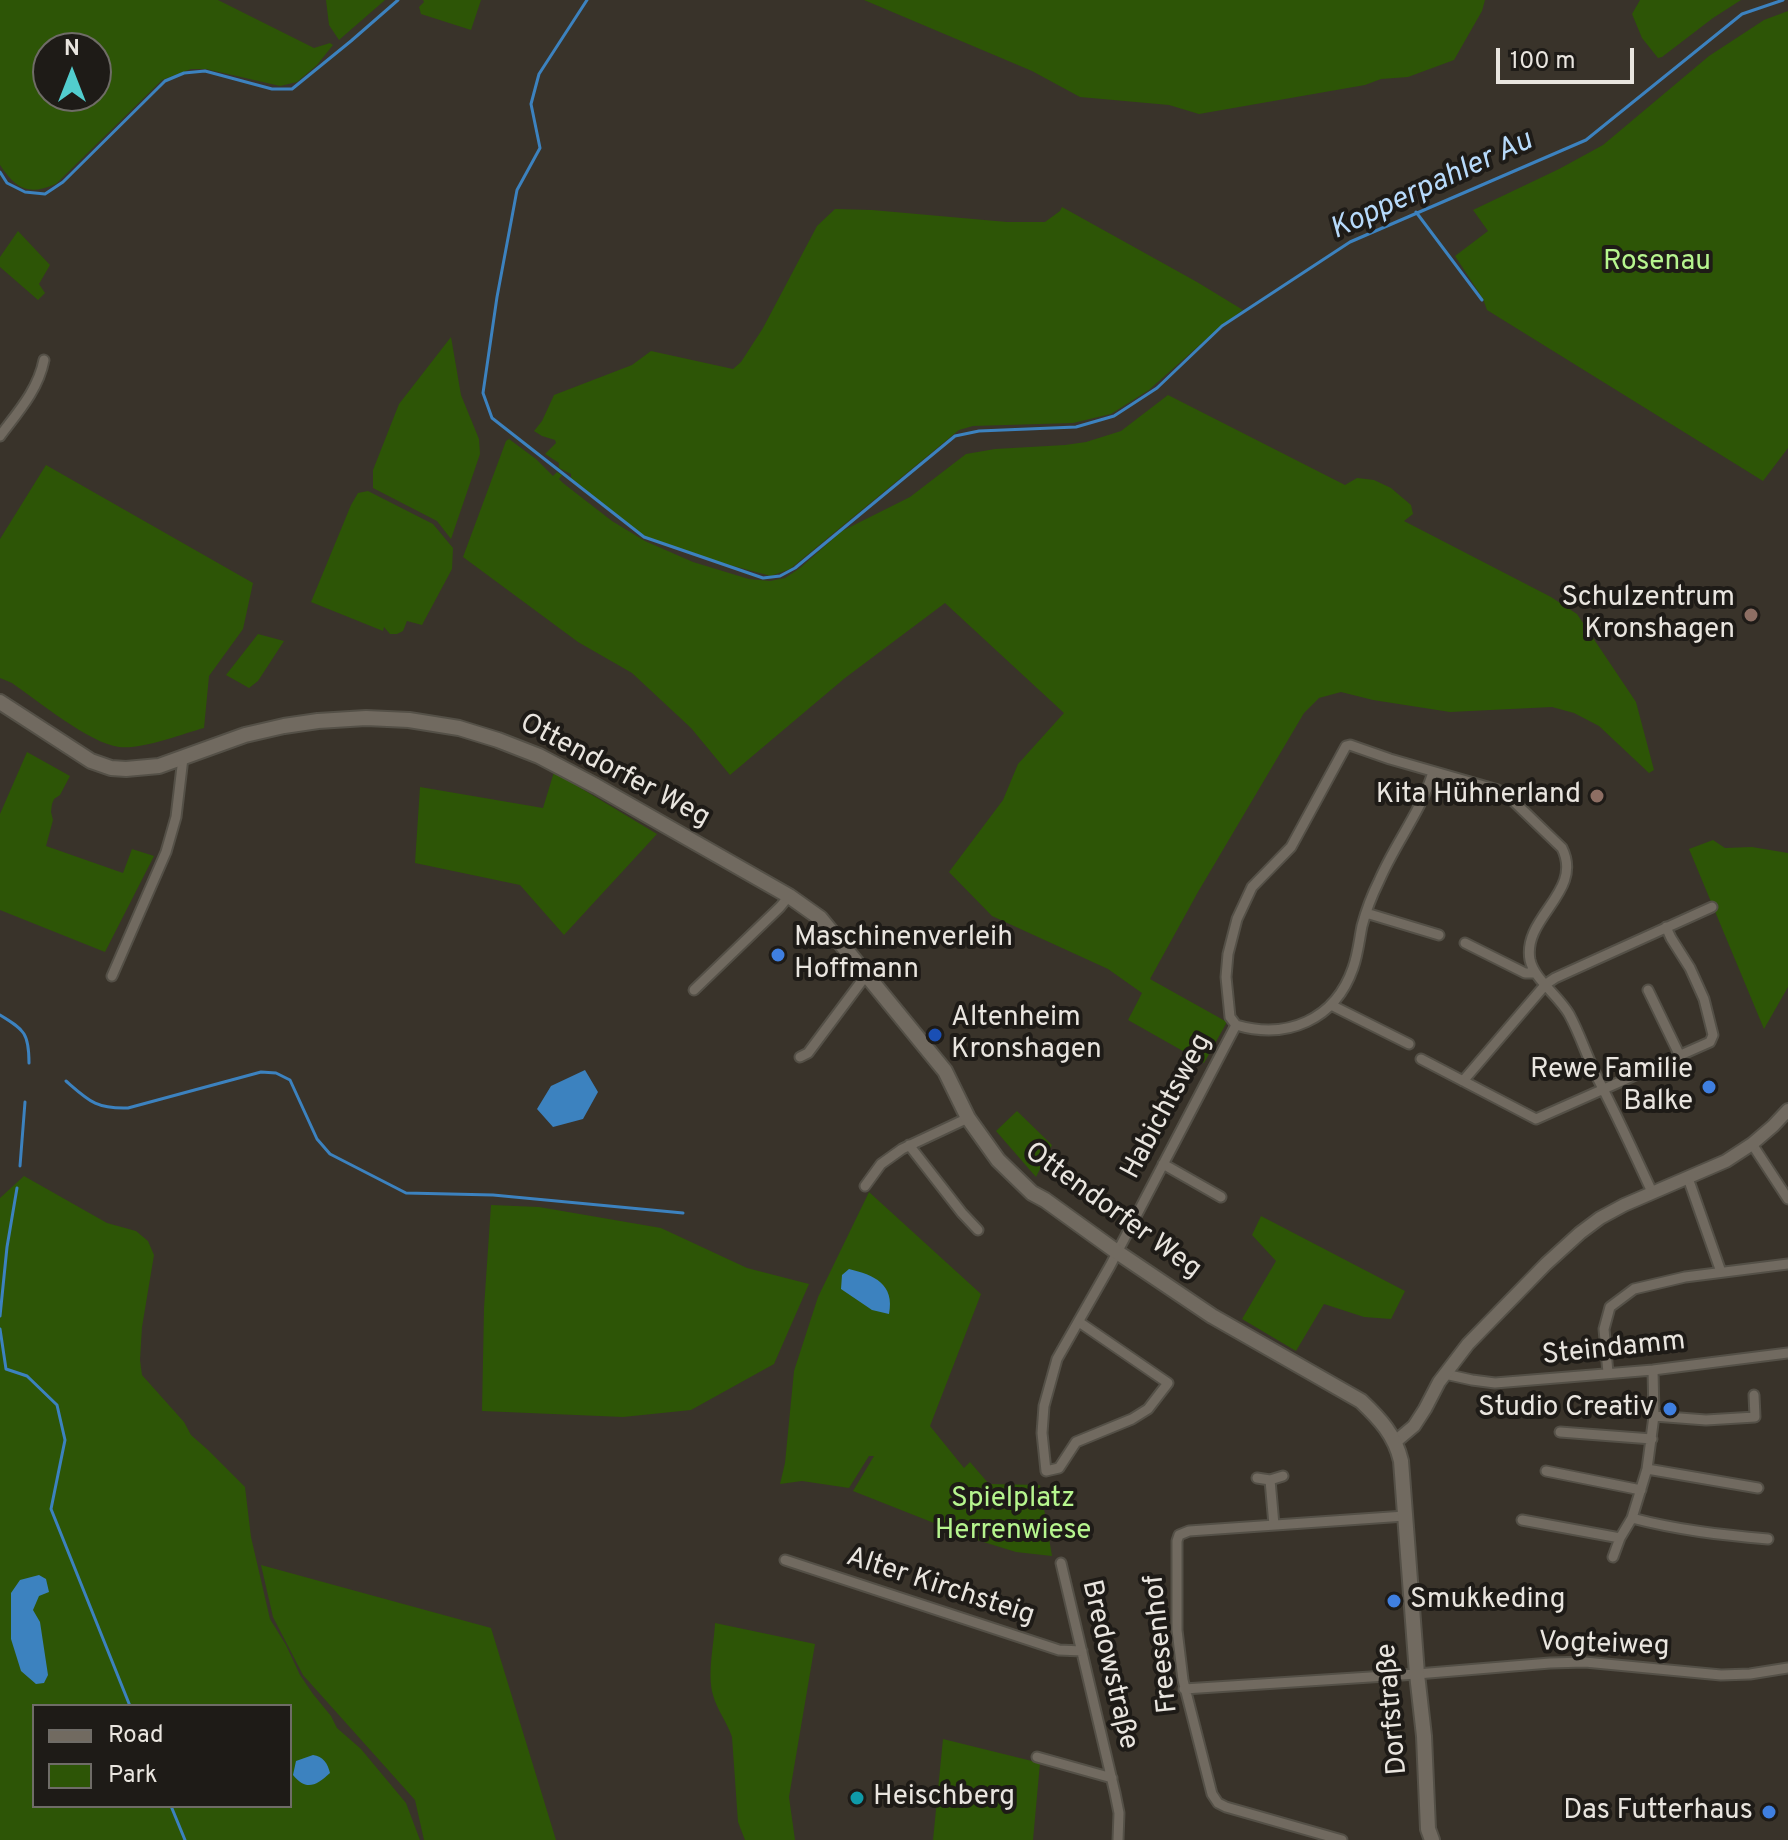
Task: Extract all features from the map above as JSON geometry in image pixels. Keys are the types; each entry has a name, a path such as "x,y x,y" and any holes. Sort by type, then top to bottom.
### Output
{"main road":[{"name":"Ottendorfer Weg","path":"0,702 91,761 111,768 159,766 245,735 318,721 390,719 459,728 519,747 553,763 789,896 820,918 945,1071 968,1118 998,1160 1032,1193 1212,1316 1361,1401 1380,1418 1395,1442"},
{"name":"Dorfstraße","path":"1395,1442 1401,1461 1424,1736 1428,1836"}],"street":[{"path":"0,436 33,392 44,360"},
{"path":"1433,772 1427,794 1388,861 1366,913 1360,949 1346,986 1331,1005 1312,1019 1287,1029 1262,1031 1236,1025 1230,1017 1226,977 1233,931 1252,887 1291,847 1346,746 1501,791 1562,848 1568,863 1563,886 1536,928 1529,947 1530,958 1535,973 1569,1015 1652,1192"},
{"path":"112,976 166,852 176,817 183,758"},
{"path":"694,990 789,896"},
{"path":"1463,1081 1546,984 1712,907"},
{"path":"1366,913 1439,935"},
{"path":"1421,1059 1536,1119 1710,1042 1713,1035 1704,999 1666,927"},
{"path":"1465,943 1525,973 1535,973"},
{"path":"800,1057 808,1053 867,974"},
{"path":"1648,990 1680,1056"},
{"path":"1331,1005 1409,1044"},
{"name":"Habichtsweg","path":"1079,1322 1168,1383 1148,1409 1132,1419 1076,1442 1059,1468 1046,1471 1042,1433 1046,1395 1057,1359 1236,1025"},
{"path":"1395,1442 1414,1426 1445,1374 1478,1334 1580,1233 1600,1218 1652,1192 1726,1161 1752,1144 1788,1110"},
{"path":"865,1186 881,1164 909,1145 968,1118"},
{"path":"1752,1144 1788,1199"},
{"path":"909,1145 978,1230"},
{"path":"1163,1164 1221,1197"},
{"path":"1688,1178 1721,1272"},
{"path":"1608,1373 1604,1329 1610,1307 1634,1289 1685,1277 1788,1264"},
{"name":"Steindamm","path":"1445,1374 1495,1383 1653,1370 1788,1353"},
{"path":"1613,1557 1632,1518 1647,1469 1654,1416 1653,1370"},
{"path":"1654,1416 1706,1420 1755,1417 1754,1395"},
{"path":"1560,1432 1652,1439"},
{"path":"1647,1469 1758,1488"},
{"path":"1546,1471 1641,1490"},
{"path":"1257,1478 1270,1480 1283,1476"},
{"path":"1270,1480 1274,1525 1405,1516"},
{"path":"1632,1518 1715,1535 1768,1539"},
{"path":"1522,1520 1620,1538"},
{"name":"Freesenhof","path":"1274,1525 1189,1531 1179,1535 1176,1548 1177,1630 1184,1689 1212,1794 1218,1803 1342,1840"},
{"name":"Alter Kirchsteig","path":"785,1560 1059,1650 1082,1651"},
{"name":"Bredowstraße","path":"1061,1563 1112,1778 1119,1813 1118,1840"},
{"name":"Vogteiweg","path":"1184,1689 1550,1663 1585,1662 1721,1675 1788,1668"},
{"name":"Bredowstraße","path":"1037,1757 1112,1778"}],"green space":[{"path":"0,0 218,0 314,48 330,43 333,45 317,65 297,82 280,86 206,69 191,69 162,80 56,184 30,190 12,180 0,165"},
{"path":"326,0 385,0 339,40 329,25"},
{"path":"423,0 481,0 471,30 421,14 419,7"},
{"path":"864,0 1485,0 1454,60 1408,77 1381,79 1365,85 1199,114 1169,105 1080,97 1032,71"},
{"path":"1640,0 1741,0 1658,58 1642,38 1632,14"},
{"name":"Rosenau","path":"1788,11 1788,448 1763,481 1487,310 1455,256 1488,231 1473,210 1603,145 1709,56 1764,20"},
{"path":"1062,207 1243,310 1149,390 1111,414 1073,423 973,426 959,430 790,569 771,576 718,562 644,536 571,478 571,474 559,468 559,463 545,454 556,443 555,440 534,431 554,395 632,365 651,351 733,369 763,328 817,226 835,209 1045,222"},
{"path":"18,231 50,265 39,284 45,293 38,300 0,267 0,257"},
{"path":"451,337 461,395 479,439 480,454 451,539 437,521 373,488 373,470 399,404"},
{"path":"1168,395 1345,485 1357,478 1374,480 1391,488 1411,505 1413,514 1404,521 1551,597 1577,614 1636,702 1654,770 1649,773 1599,726 1574,713 1552,707 1450,712 1341,692 1319,698 1304,713 1150,979 1227,1022 1204,1063 1128,1020 1142,993 1108,969 992,916 949,872 1003,800 1018,764 1064,713 945,603 845,678 730,775 691,728 632,673 578,642 463,557 509,439 553,476 557,472 562,475 559,479 563,483 612,521 645,541 693,562 749,579 770,581 785,578 842,531 910,497 966,454 1086,442 1121,431"},
{"path":"46,465 253,583 243,629 209,676 204,728 150,744 119,747 79,730 12,683 0,678 0,539"},
{"path":"368,491 433,524 453,548 452,569 422,625 407,621 403,631 397,634 390,634 384,627 383,631 311,602 351,505 358,493"},
{"path":"258,634 284,641 258,681 249,688 226,675"},
{"path":"27,752 70,776 52,804 53,820 46,846 123,873 132,849 154,856 105,952 0,910 0,814"},
{"path":"554,772 657,834 564,935 520,885 415,863 420,787 543,808"},
{"path":"1713,840 1725,848 1752,847 1788,853 1788,987 1764,1029 1689,849"},
{"path":"1017,1111 1052,1145 1036,1177 996,1131"},
{"path":"24,1176 107,1223 136,1231 148,1241 154,1255 142,1327 142,1375 184,1422 191,1435 245,1487 251,1537 270,1619 300,1675 337,1728 361,1749 406,1803 420,1840 0,1840 0,1198"},
{"name":"Spielplatz Herrenwiese","path":"869,1192 981,1294 930,1426 964,1468 970,1462 989,1484 1040,1485 1052,1556 1016,1552 977,1540 853,1491 874,1456 869,1456 849,1488 802,1481 780,1484 794,1371 818,1297"},
{"path":"491,1205 539,1207 661,1228 747,1268 809,1284 774,1364 691,1410 623,1417 482,1411 484,1308"},
{"path":"1261,1216 1405,1291 1391,1319 1364,1317 1324,1304 1296,1351 1242,1319 1276,1261 1252,1235"},
{"path":"261,1565 491,1628 556,1840 424,1840 415,1800 303,1675 273,1617"},
{"path":"715,1623 815,1644 789,1797 795,1840 745,1840 738,1822 732,1737 711,1686"},
{"path":"943,1739 1040,1763 1033,1840 933,1840"}],"water":[{"path":"585,1070 598,1092 583,1119 553,1127 537,1109 551,1086"},
{"path":"849,1269 881,1282 889,1295 889,1314 872,1310 841,1289 842,1275"},
{"path":"39,1575 46,1579 49,1592 39,1596 33,1610 40,1622 48,1675 44,1683 36,1684 21,1671 11,1639 11,1593 20,1580"},
{"path":"313,1755 324,1761 330,1773 316,1784 307,1785 293,1775 296,1761"}],"waterway":[{"path":"0,172 7,183 25,192 45,194 63,182 165,81 184,73 205,71 272,89 292,89 398,0"},
{"name":"Kopperpahler Au","path":"587,0 539,74 531,104 540,148 517,190 483,393 492,418 644,537 763,578 780,576 795,568 955,436 979,431 1076,427 1114,416 1157,388 1222,326 1350,242 1586,140 1742,14 1783,0"},
{"path":"1416,212 1482,300"},
{"path":"0,1015 24,1034 29,1063"},
{"path":"66,1081 94,1102 108,1107 128,1108 261,1072 276,1073 290,1080 317,1139 330,1154 406,1193 493,1195 683,1213"},
{"path":"20,1166 25,1102"},
{"path":"0,1316 17,1188"},
{"path":"0,1329 6,1369 27,1376 57,1405 65,1440 51,1509 129,1704"},
{"path":"172,1808 185,1840"}],"place":[{"name":"Schulzentrum Kronshagen","path":"1751,615"},
{"name":"Kita Hühnerland","path":"1597,796"},
{"name":"Maschinenverleih Hoffmann","path":"778,955"},
{"name":"Altenheim Kronshagen","path":"935,1035"},
{"name":"Rewe Familie Balke","path":"1709,1087"},
{"name":"Studio Creativ","path":"1670,1409"},
{"name":"Smukkeding","path":"1394,1601"},
{"name":"Heischberg","path":"857,1798"},
{"name":"Das Futterhaus","path":"1769,1812"}]}
